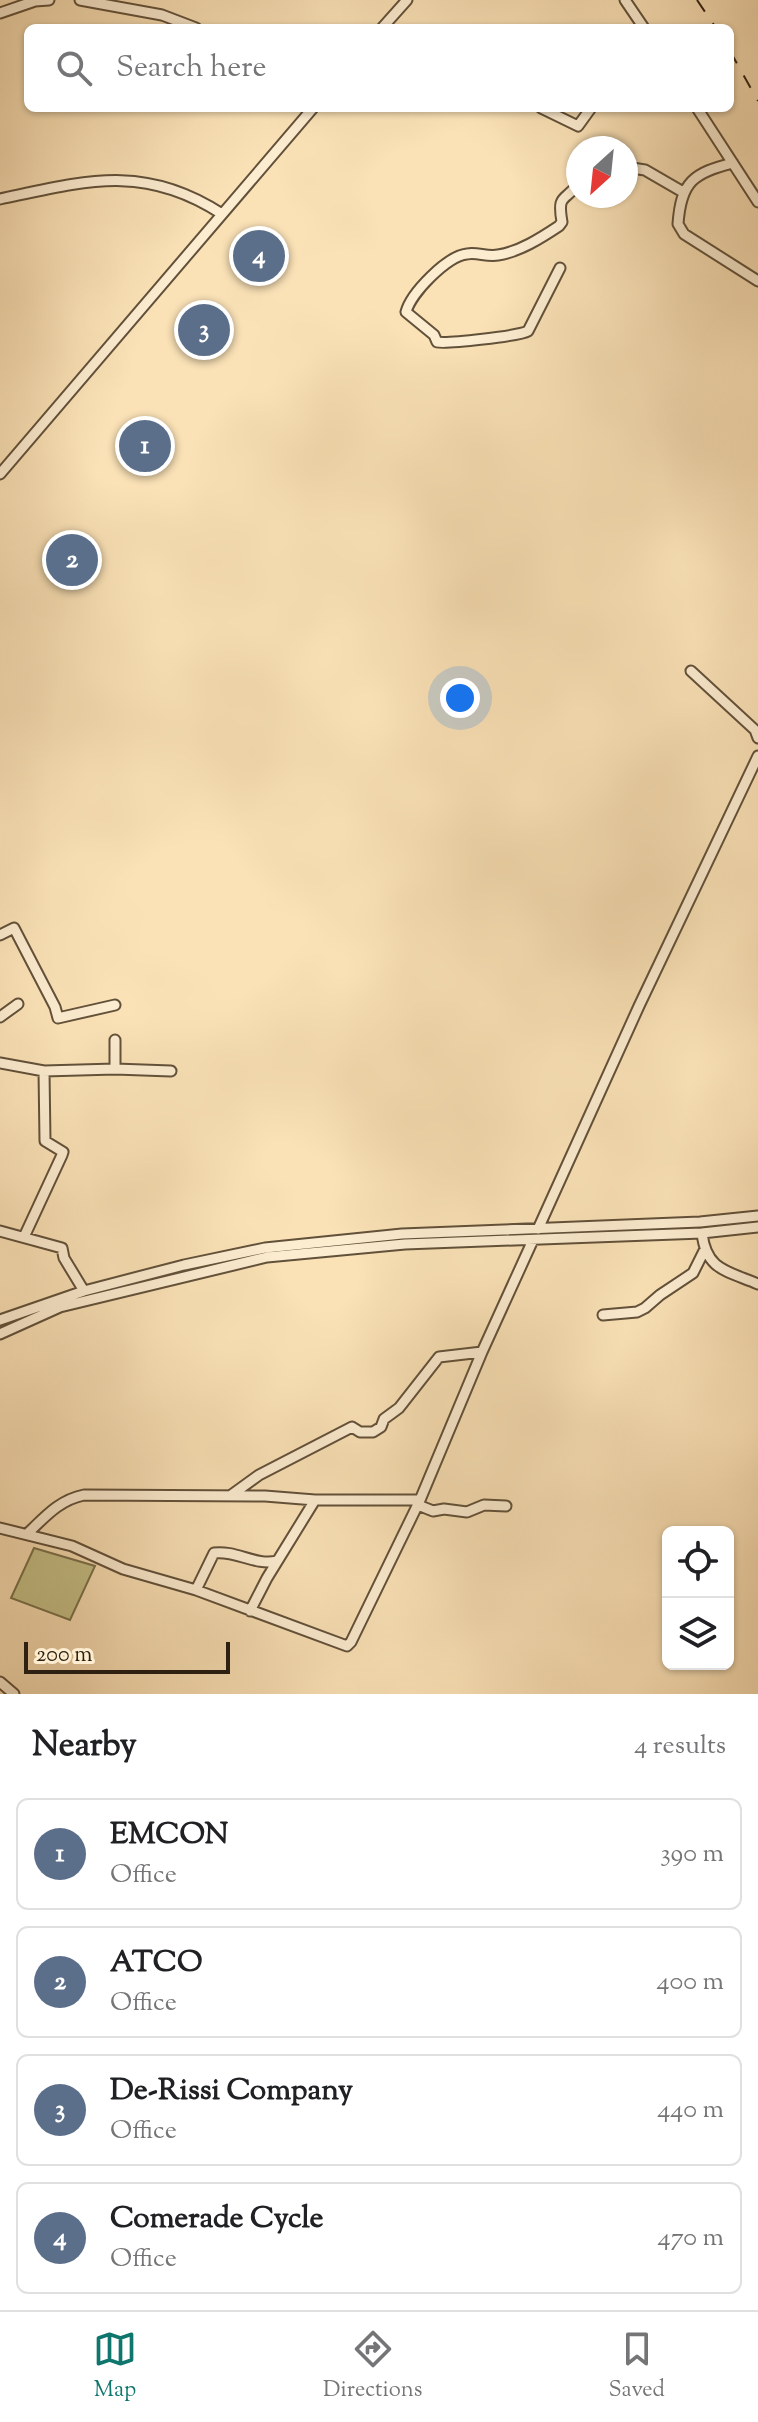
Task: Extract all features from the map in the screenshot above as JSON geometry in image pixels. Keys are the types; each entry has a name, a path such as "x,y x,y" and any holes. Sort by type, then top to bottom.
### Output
{"street":[{"path":"0,13 35,1 49,0"},
{"path":"80,0 162,15 186,24"},
{"path":"386,24 407,0"},
{"path":"625,0 639,24"},
{"path":"0,474 310,112"},
{"path":"549,112 578,126 588,112"},
{"path":"700,112 758,202"},
{"path":"733,163 706,170 683,192 678,224 684,234 758,281"},
{"path":"638,169 683,192"},
{"path":"0,199 88,183 145,181 197,197 222,214"},
{"path":"560,268 528,331 519,336 475,338 446,344 437,342 434,335 406,312 417,294 451,259 465,254 502,254 533,243 559,226 562,222 562,198 566,194"},
{"path":"691,671 757,732"},
{"path":"538,1229 639,1006 758,756"},
{"path":"0,935 14,928 58,1018 115,1005"},
{"path":"0,1017 18,1004"},
{"path":"115,1040 115,1069"},
{"path":"0,1063 44,1071 171,1071"},
{"path":"24,1237 63,1152 45,1141 44,1071"},
{"path":"0,1334 60,1307 267,1257 405,1244 533,1240 664,1229 758,1216"},
{"path":"1,1320 84,1291 265,1248 402,1234 538,1229 664,1229 702,1233 758,1227"},
{"path":"0,1231 62,1248 64,1258 84,1291"},
{"path":"603,1315 637,1312 693,1273 704,1251 702,1233"},
{"path":"0,1528 88,1552 123,1569 196,1590 344,1646 349,1644 419,1502 533,1240"},
{"path":"704,1251 718,1266 758,1284"},
{"path":"230,1496 259,1475 352,1427 360,1432 373,1432 381,1427 384,1419 399,1408 439,1357 482,1352"},
{"path":"259,1475 265,1496"},
{"path":"27,1534 53,1509 75,1497 265,1496 419,1502 433,1511 467,1512 484,1505 506,1506"},
{"path":"250,1611 315,1500"},
{"path":"196,1590 214,1553 228,1553 265,1564 277,1561"},
{"path":"0,1682 14,1694"}],"shaded area":[{"path":"34,1548 95,1566 70,1620 11,1598"}],"railway":[{"path":"697,0 713,24"},
{"path":"734,58 758,101"}],"place":[{"name":"Comerade Cycle","path":"259,256"},
{"name":"De-Rissi Company","path":"204,330"},
{"name":"EMCON","path":"145,446"},
{"name":"ATCO","path":"72,560"}]}
